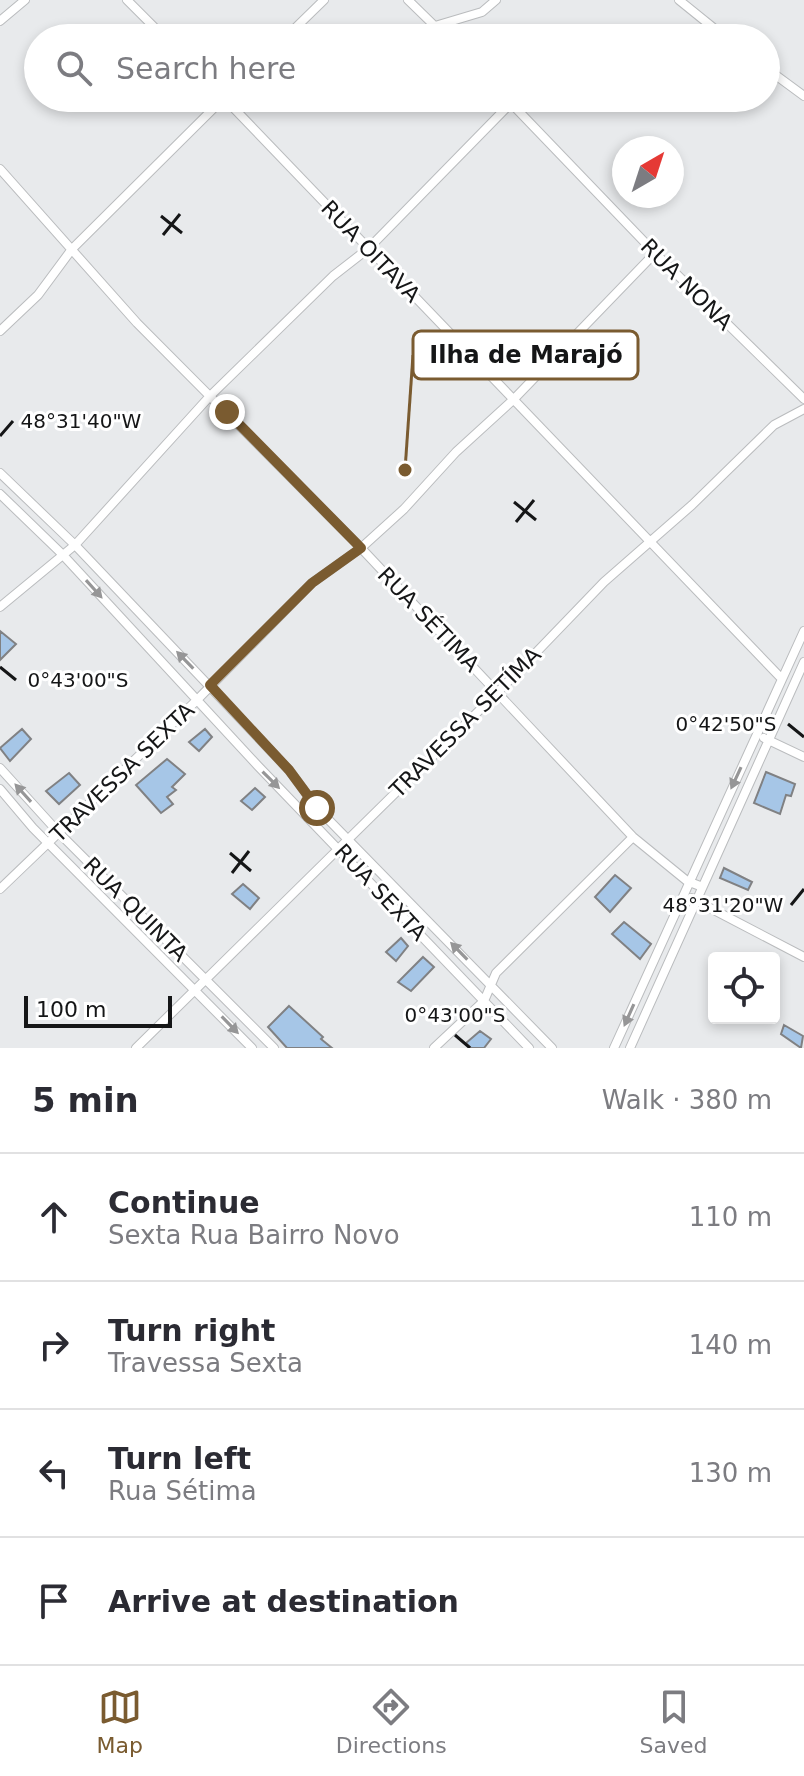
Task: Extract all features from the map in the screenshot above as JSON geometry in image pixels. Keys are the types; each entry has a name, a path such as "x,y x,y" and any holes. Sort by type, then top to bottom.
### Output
{"street":[{"path":"0,21 25,0"},
{"path":"127,0 151,24"},
{"path":"299,24 324,0"},
{"path":"408,0 433,24"},
{"path":"442,24 482,12 496,0"},
{"path":"679,0 709,24"},
{"path":"780,78 804,96"},
{"path":"0,331 38,295 72,249 210,112"},
{"name":"RUA OITAVA","path":"238,112 649,544 782,679"},
{"path":"0,607 75,545 210,396 333,276 369,248 497,112"},
{"name":"RUA NONA","path":"520,112 655,253 804,399"},
{"name":"RUA SÉTIMA","path":"0,169 137,323 499,691 633,837 687,881 700,886"},
{"name":"TRAVESSA SEXTA","path":"0,889 196,701 312,583 361,548 404,509 456,452 513,400 655,253"},
{"name":"TRAVESSA SETÍMA","path":"136,1048 499,691 595,590 649,544 774,425 804,409"},
{"path":"0,473 75,545 210,685 347,839 552,1048"},
{"name":"RUA SEXTA","path":"0,494 62,554 196,701 529,1048"},
{"path":"614,1048 687,881 804,631"},
{"path":"630,1048 700,886 804,662"},
{"path":"756,734 804,757"},
{"name":"RUA QUINTA","path":"0,768 59,833 274,1048"},
{"name":"RUA QUINTA","path":"0,789 47,842 252,1048"},
{"path":"434,1048 484,1001 496,973 633,837"},
{"path":"683,894 804,957"}],"building":[{"path":"0,631 16,644 0,660"},
{"path":"22,729 31,739 10,761 0,748"},
{"path":"205,729 212,737 199,751 189,742"},
{"path":"167,759 185,774 172,787 176,790 167,797 173,804 161,813 136,785"},
{"path":"766,772 795,784 791,796 786,795 780,814 754,803"},
{"path":"69,773 80,785 59,804 46,791"},
{"path":"255,788 265,797 252,810 241,801"},
{"path":"724,868 752,882 748,890 720,878"},
{"path":"615,875 631,888 610,912 595,897"},
{"path":"243,884 259,898 250,909 232,894"},
{"path":"624,922 651,944 640,959 612,934"},
{"path":"401,938 408,946 396,961 386,952"},
{"path":"423,957 434,967 411,991 398,982"},
{"path":"289,1006 332,1048 287,1048 268,1027"},
{"path":"784,1025 803,1036 801,1048 781,1034"},
{"path":"480,1031 491,1039 484,1048 471,1048 466,1043"}],"place":[{"name":"Ilha de Marajó","path":"405,470"}],"route":[{"path":"227,412 293,483 361,548 312,583 210,685 289,770 317,808"}]}
